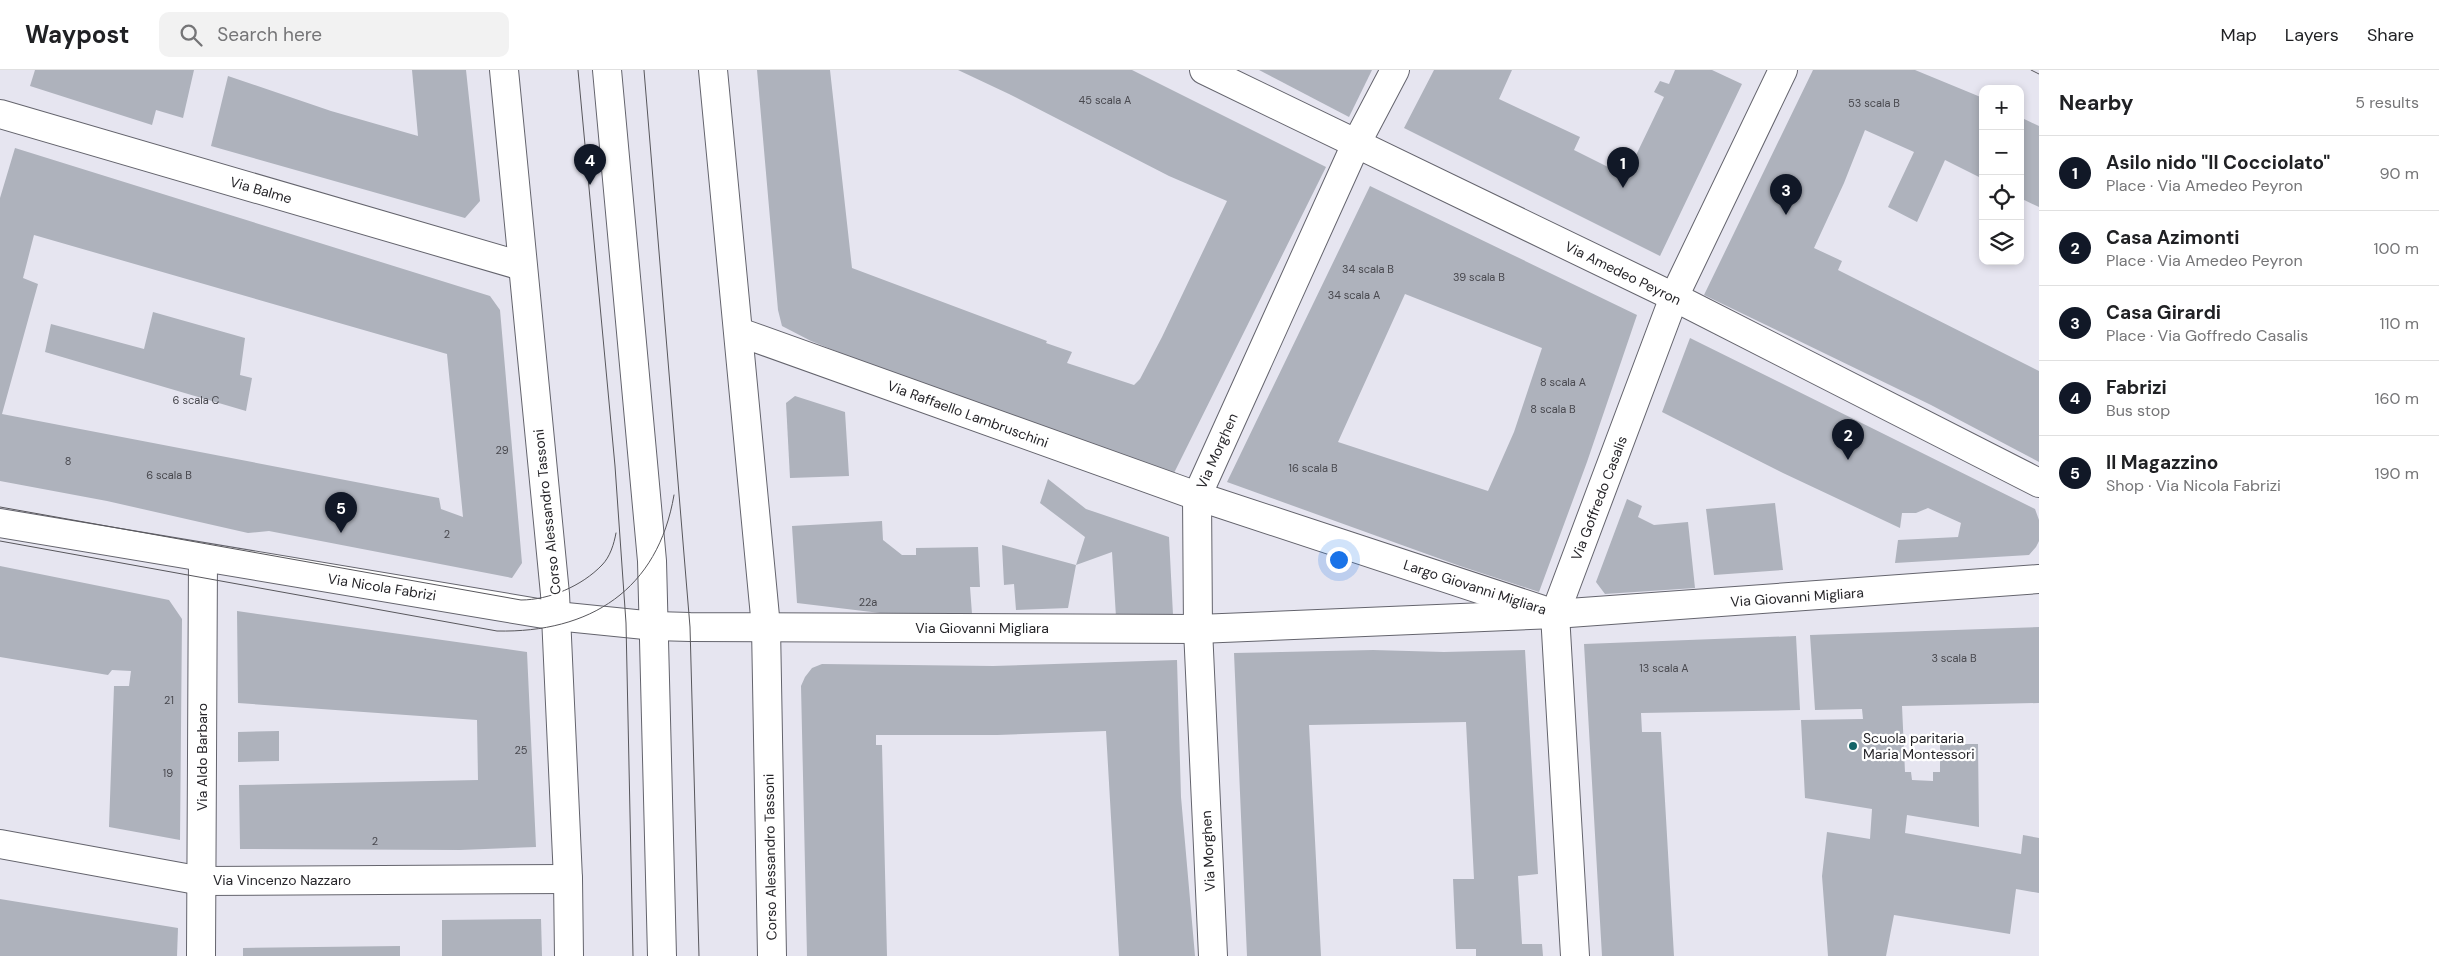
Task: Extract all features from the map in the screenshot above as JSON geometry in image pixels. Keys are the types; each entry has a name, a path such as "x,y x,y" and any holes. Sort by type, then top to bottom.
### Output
{"street":[{"name":"Corso Alessandro Tassoni","path":"504,70 556,616 568,879 569,956"},
{"path":"607,70 652,561 662,956"},
{"name":"Corso Alessandro Tassoni","path":"713,70 766,627 772,956"},
{"name":"Via Amedeo Peyron","path":"1204,70 1674,297 2039,483"},
{"name":"Via Morghen","path":"1213,956 1198,629 1197,496 1356,144 1395,70"},
{"name":"Via Goffredo Casalis","path":"1575,956 1556,614 1674,297 1783,70"},
{"name":"Via Balme","path":"0,114 522,266"},
{"name":"Via Raffaello Lambruschini","path":"739,332 1197,496"},
{"name":"Largo Giovanni Migliara","path":"1197,496 1556,614"},
{"name":"Via Nicola Fabrizi","path":"0,523 556,616 655,626 766,627"},
{"name":"Via Aldo Barbaro","path":"202,956 203,558"},
{"name":"Via Giovanni Migliara","path":"1556,614 2039,580"},
{"name":"Largo Giovanni Migliara","path":"1198,629 1556,614"},
{"name":"Via Giovanni Migliara","path":"766,627 1198,629"},
{"name":"Via Vincenzo Nazzaro","path":"0,844 202,881 568,879"}],"building":[{"path":"35,70 194,70 183,118 156,110 152,125 30,86"},
{"path":"412,70 466,70 480,201 465,218 211,146 228,76 331,111 418,136"},
{"path":"757,70 830,70 852,268 1047,341 1046,343 1072,352 1067,363 1134,385 1140,379 1162,337 1227,201 1169,176 958,70 1132,70 1326,167 1174,473 1090,443 1043,429 897,376 811,341 782,326 778,310"},
{"path":"1259,70 1372,70 1349,117"},
{"path":"1434,70 1512,70 1499,99 1580,137 1574,150 1626,176 1664,97 1654,92 1660,81 1669,84 1675,70 1712,70 1742,84 1660,256 1404,128"},
{"path":"1813,70 1915,70 1979,96 1979,177 1945,160 1917,222 1888,207 1914,152 1865,130 1844,183 1814,248 1842,261 1838,270 2039,371 2039,462 1931,405 1704,295"},
{"path":"2024,119 2039,126 2039,207 2024,200"},
{"path":"15,148 490,296 500,310 522,563 512,578 269,531 248,533 107,501 0,481 0,198","holes":["34,235 447,354 463,517 441,509 439,498 2,414 38,284 23,278"]},
{"path":"1370,186 1637,315 1587,462 1539,592 1460,566 1227,482","holes":["1405,294 1542,348 1514,432 1488,491 1338,442"]},
{"path":"153,312 245,338 240,375 252,378 246,411 45,352 51,324 144,349"},
{"path":"1690,338 2035,509 2039,520 2039,541 2036,547 2029,555 1895,563 1898,540 1958,537 1961,523 1928,508 1916,513 1902,513 1900,528 1783,473 1662,412"},
{"path":"795,396 845,412 849,476 790,478 786,403"},
{"path":"1048,479 1086,509 1169,537 1173,615 1116,617 1112,552 1076,565 1085,537 1040,503"},
{"path":"1627,499 1642,506 1638,517 1654,525 1688,522 1695,588 1605,594 1596,582"},
{"path":"1775,503 1783,570 1714,575 1706,509"},
{"path":"882,521 883,540 902,555 916,555 916,548 978,547 980,587 970,587 972,614 905,616 797,603 792,526"},
{"path":"1002,545 1076,565 1068,608 1016,610 1014,584 1004,585"},
{"path":"0,566 169,600 182,619 180,840 109,827 114,686 129,686 131,671 112,670 108,675 0,657"},
{"path":"237,611 527,652 536,847 460,850 240,849 239,785 478,780 477,720 238,703"},
{"path":"2039,627 2039,703 1902,706 1905,772 1911,772 1912,780 1933,781 1933,772 1940,772 1940,744 1978,744 1979,827 1907,815 1905,833 2021,854 2023,835 2039,838 2039,893 2016,889 2010,934 1894,915 1886,956 1828,956 1822,876 1827,832 1870,839 1872,809 1805,798 1801,720 1863,719 1862,709 1815,710 1810,635"},
{"path":"1796,636 1800,710 1641,713 1642,732 1661,732 1674,956 1602,956 1584,644"},
{"path":"1373,650 1444,652 1525,650 1538,874 1518,876 1522,944 1542,944 1543,956 1476,956 1476,949 1456,949 1453,879 1474,879 1466,722 1309,725 1321,956 1247,956 1234,653"},
{"path":"1177,660 1181,797 1195,956 1119,956 1106,731 997,735 876,735 876,745 882,745 887,956 807,956 801,686 812,668 822,664 993,666"},
{"path":"279,731 279,761 238,762 238,732"},
{"path":"0,899 178,928 177,956 0,956"},
{"path":"541,919 542,956 442,956 442,920"},
{"path":"400,946 400,956 243,956 243,948"}],"tram line":[{"path":"578,70 615,466 626,623 633,956"},
{"path":"644,70 690,627 699,956"},
{"path":"2031,70 2039,74"},
{"path":"0,541 497,631 531,630 562,624 590,614 614,599 635,580 653,557 666,528 674,495"},
{"path":"0,507 521,600 554,594 575,585 594,573 607,558 613,546 616,533"}],"place":[{"name":"Fabrizi","path":"590,185"},
{"name":"Asilo nido \"Il Cocciolato\"","path":"1623,188"},
{"name":"Casa Girardi","path":"1786,215"},
{"name":"Casa Azimonti","path":"1848,460"},
{"name":"Il Magazzino","path":"341,533"},
{"name":"Scuola paritaria Maria Montessori","path":"1853,746"}]}
